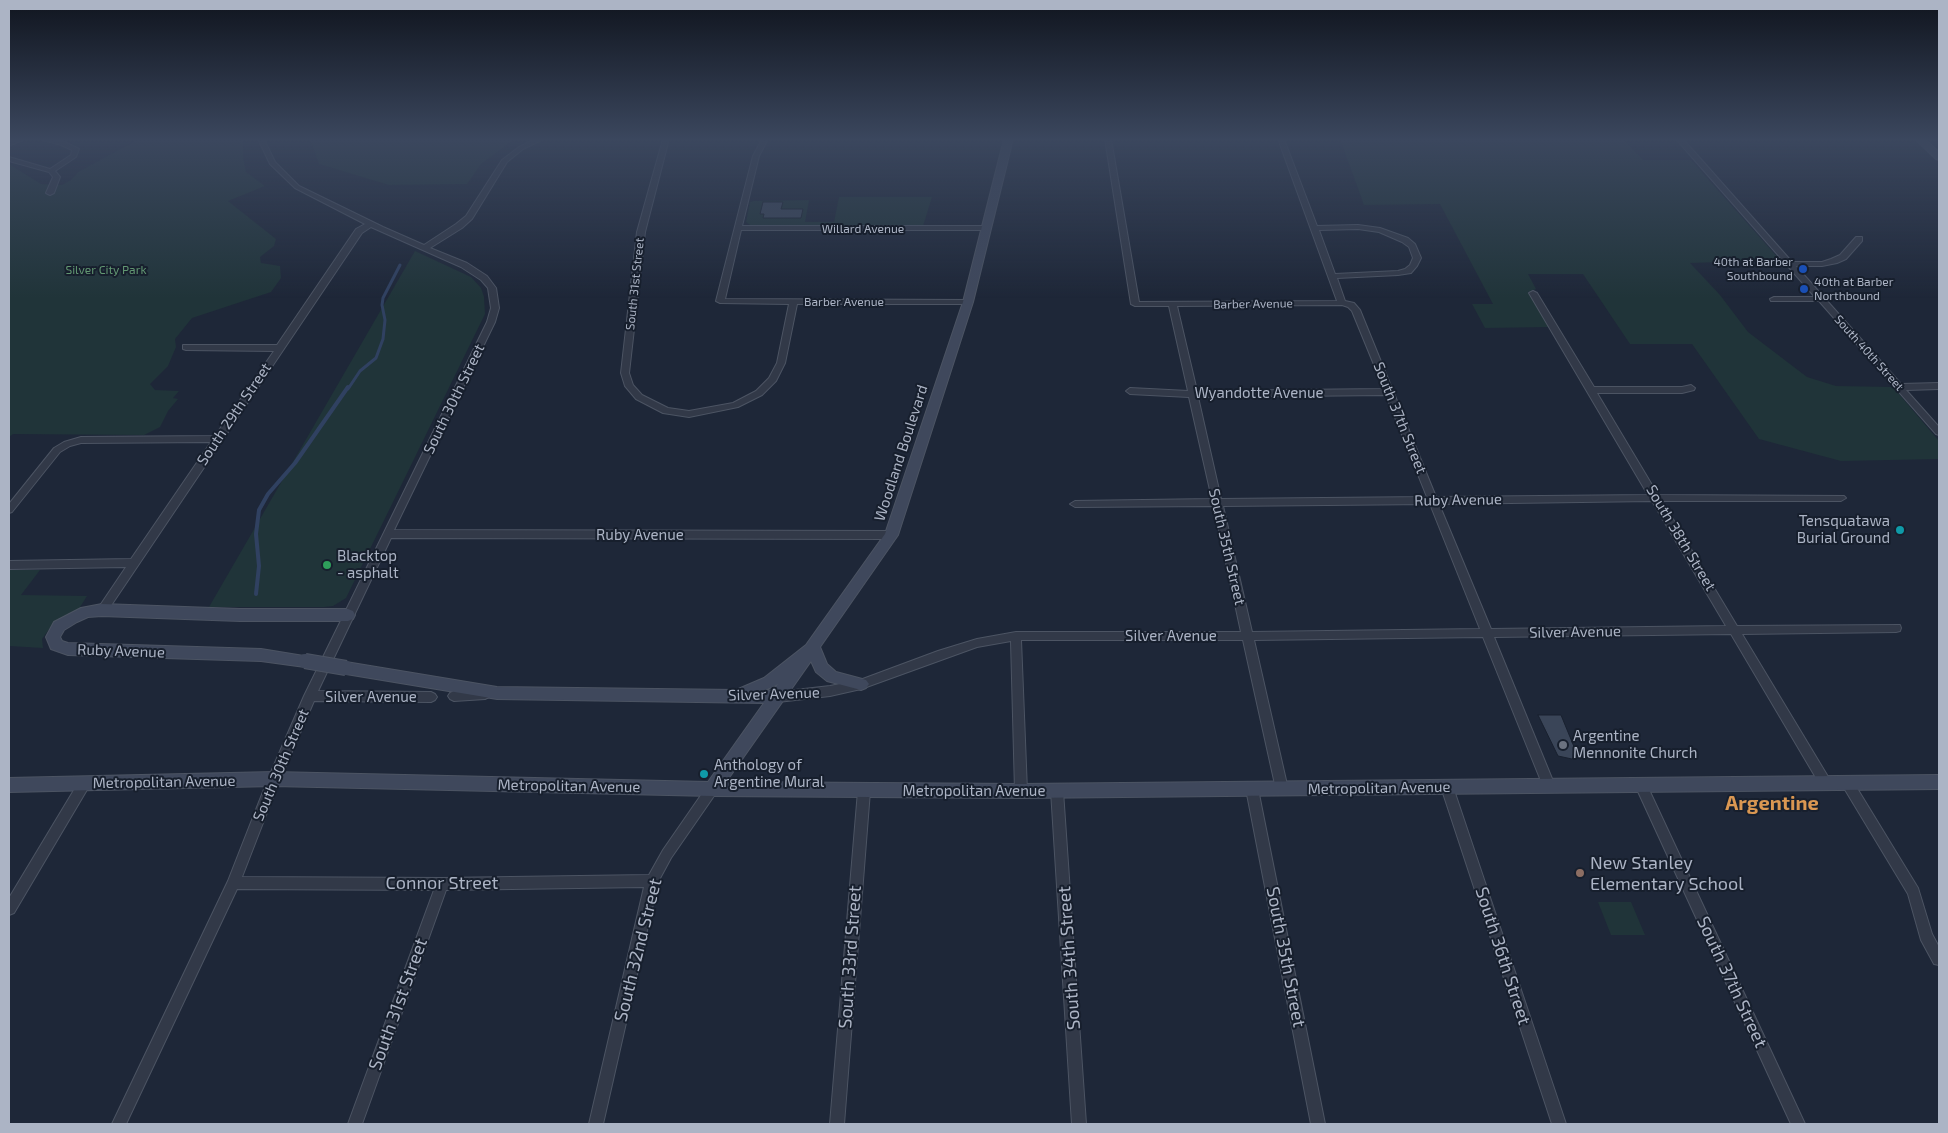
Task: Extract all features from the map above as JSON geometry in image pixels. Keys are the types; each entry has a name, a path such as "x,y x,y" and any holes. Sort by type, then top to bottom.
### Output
{"street":[{"name":"South 30th Street","path":"119,1124 233,883 310,696 491,322 495,308 492,288 484,278 464,265 371,224 307,192"},
{"path":"425,248 460,226 469,217 484,192"},
{"name":"South 31st Street","path":"651,192 640,232 625,373 629,386 639,398 666,411 690,414 735,406 759,393 773,379 781,363 794,301"},
{"path":"739,228 748,192"},
{"name":"Woodland Boulevard","path":"712,789 891,535 968,302 996,192"},
{"name":"Barber Avenue","path":"1117,192 1135,304 1342,303"},
{"name":"South 37th Street","path":"1301,192 1342,303 1356,310 1549,786"},
{"name":"South 40th Street","path":"1726,192 1939,432"},
{"name":"South 29th Street","path":"102,610 360,231 371,224"},
{"name":"Willard Avenue","path":"739,228 987,228"},
{"name":"Barber Avenue","path":"739,228 720,301 968,302"},
{"path":"1315,228 1380,230 1405,240 1412,246 1416,258 1414,266 1408,271 1332,276"},
{"path":"1790,264 1822,264 1834,261 1843,257 1859,239"},
{"name":"South 38th Street","path":"1533,293 1826,784"},
{"path":"1774,298 1820,299"},
{"name":"South 35th Street","path":"1173,305 1246,636 1282,789"},
{"path":"186,347 280,348"},
{"path":"1899,387 1939,386"},
{"path":"1592,390 1682,390 1691,388"},
{"name":"Wyandotte Avenue","path":"1130,391 1192,394 1389,392"},
{"path":"9,510 57,450 67,444 81,440 217,440"},
{"name":"Ruby Avenue","path":"1075,504 1841,498"},
{"name":"Ruby Avenue","path":"388,534 891,535"},
{"path":"9,565 132,564"},
{"name":"Ruby Avenue","path":"348,615 240,615 102,610 86,612 59,626 53,637 56,645 68,649 261,655 497,693"},
{"name":"Silver Avenue","path":"454,696 497,693 778,697 830,691 861,684 977,643 1016,636 1246,636 1896,628"},
{"path":"1016,636 1021,791"},
{"path":"737,696 768,682 813,647 821,668 832,677 861,684"},
{"name":"Silver Avenue","path":"310,696 431,697"},
{"name":"Metropolitan Avenue","path":"9,785 274,780 712,789 1058,791 1939,782"},
{"path":"9,909 84,784"},
{"path":"1848,784 1914,892 1926,936 1939,959"},
{"name":"South 37th Street","path":"1641,785 1798,1124"},
{"name":"South 36th Street","path":"1447,787 1559,1124"},
{"name":"South 32nd Street","path":"596,1124 652,881 667,854 712,789"},
{"name":"South 35th Street","path":"1252,789 1318,1124"},
{"name":"South 33rd Street","path":"837,1124 864,791"},
{"name":"South 34th Street","path":"1058,791 1079,1124"},
{"name":"Connor Street","path":"233,883 442,884 652,881"},
{"name":"South 31st Street","path":"355,1124 442,884"}],"green space":[{"name":"Silver City Park","path":"9,192 251,192 228,201 276,239 274,246 260,257 261,263 280,266 281,278 271,292 192,318 175,339 176,347 168,366 150,384 155,390 179,391 173,398 178,399 168,411 160,427 144,435 13,434 9,437"},
{"path":"1359,192 1719,192 1780,260 1690,263 1720,295 1748,332 1807,377 1836,386 1893,387 1939,441 1939,459 1841,461 1759,439 1692,344 1630,344 1583,274 1528,274 1536,289 1528,292 1550,327 1485,328 1472,304 1493,304 1440,204 1364,205"},
{"path":"839,197 932,197 923,226 750,225 746,222 750,202 809,200 805,222 834,222"},
{"path":"415,251 471,277 481,288 484,297 485,314 346,598 333,606 324,607 209,607"},
{"path":"9,570 40,570 21,595 87,596 77,612 55,621 42,639 43,648 9,646"},
{"path":"1598,902 1631,902 1645,935 1611,935"}],"building":[{"path":"763,202 783,202 781,209 803,209 801,218 763,218 764,214 760,214"},
{"name":"Argentine Mennonite Church","path":"1538,715 1561,715 1577,754 1572,759 1558,756"}],"waterway":[{"path":"348,389 360,371 376,358 383,339 385,320 382,305 383,298 400,265"},
{"path":"256,594 259,566 256,534 259,510 268,494 295,463 348,387"}],"place":[{"name":"40th at Barber Southbound","path":"1803,269"},
{"name":"40th at Barber Northbound","path":"1804,289"},
{"name":"Tensquatawa Burial Ground","path":"1900,530"},
{"name":"Blacktop - asphalt","path":"327,565"},
{"name":"Argentine Mennonite Church","path":"1563,745"},
{"name":"Anthology of Argentine Mural","path":"704,774"},
{"name":"New Stanley Elementary School","path":"1580,873"}],"district":[{"name":"Argentine","path":"1772,803"}]}
